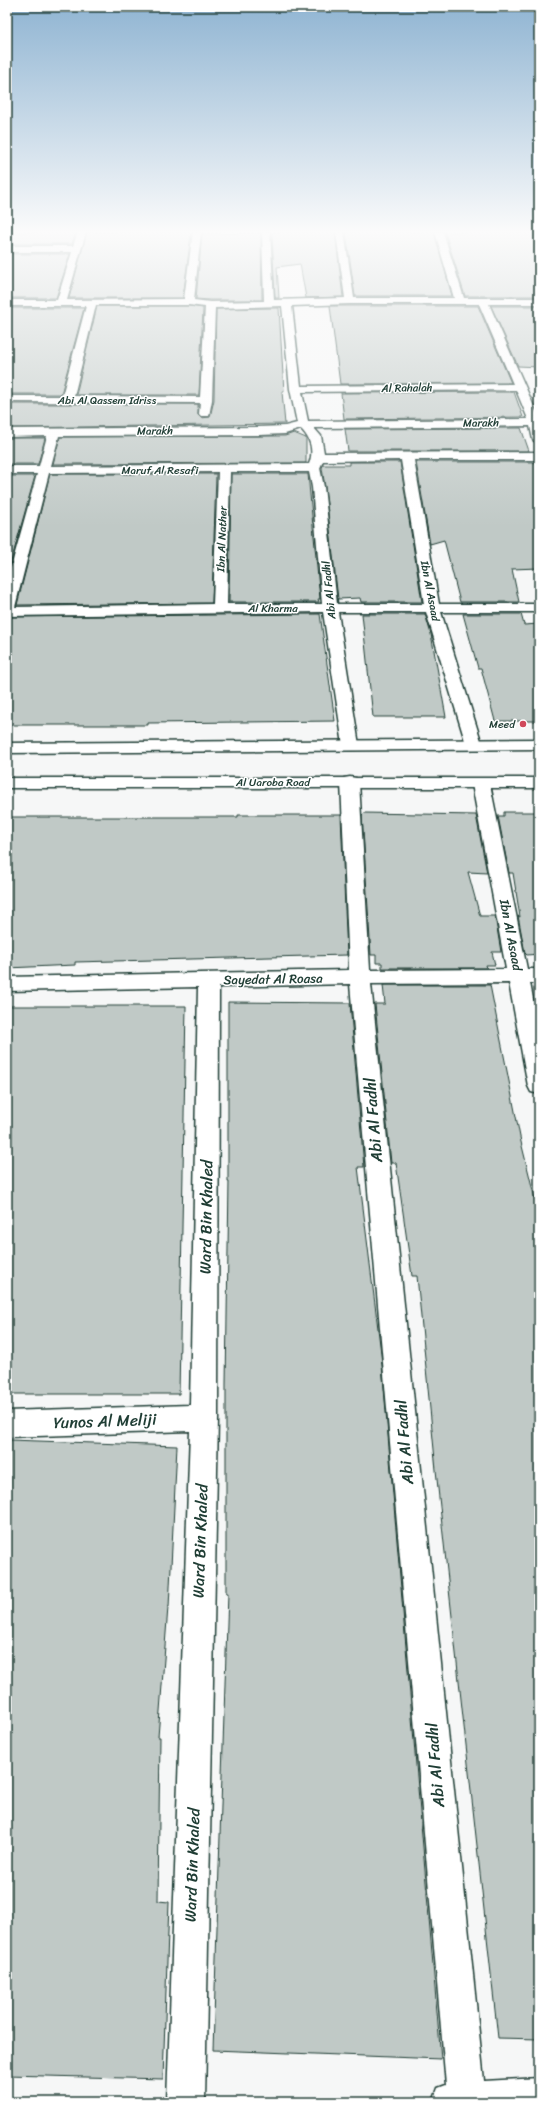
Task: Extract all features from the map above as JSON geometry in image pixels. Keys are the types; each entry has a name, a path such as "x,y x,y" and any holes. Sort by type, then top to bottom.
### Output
{"street":[{"path":"67,400 85,330"},
{"path":"204,431 209,330"},
{"path":"290,330 296,389 303,425"},
{"path":"495,330 519,387 537,422 539,440"},
{"name":"Al Rahalah","path":"296,389 519,387"},
{"name":"Abi Al Qassem Idriss","path":"7,399 206,400"},
{"name":"Marakh","path":"7,433 285,430 303,425 537,422"},
{"name":"Abi Al Fadhl","path":"303,425 315,436 318,487 330,608 350,745"},
{"path":"7,609 54,433"},
{"name":"Maruf Al Resafi","path":"7,470 224,469 407,457 539,456"},
{"name":"Ibn Al Asaad","path":"407,457 432,608 474,744"},
{"name":"Ibn Al Nather","path":"220,608 224,469"},
{"name":"Al Kharma","path":"7,612 220,608 539,608"},
{"path":"7,748 539,744"},
{"name":"Abi Al Fadhl","path":"350,782 360,977 467,2102"},
{"name":"Al Uaroba Road","path":"7,783 539,783"},
{"name":"Ibn Al Asaad","path":"481,784 539,1086"},
{"name":"Sayedat Al Roasa","path":"7,984 360,977 539,976"},
{"name":"Ward Bin Khaled","path":"186,2102 204,1418 209,981"},
{"name":"Yunos Al Meliji","path":"7,1424 204,1418"},
{"path":"452,2102 539,2097"}],"building":[{"path":"7,330 78,330 61,394 7,394"},
{"path":"91,330 202,330 199,395 76,395"},
{"path":"216,330 280,330 284,392 282,392 285,424 7,428 7,404 198,404 198,415 201,418 210,417 214,400"},
{"path":"333,330 488,330 511,383 340,384"},
{"path":"502,330 539,330 539,367 518,366"},
{"path":"514,392 523,417 344,419 341,393"},
{"path":"521,428 529,451 348,451 345,429"},
{"path":"294,433 306,438 306,463 53,464 60,437 285,436"},
{"path":"7,438 45,438 38,464 7,464"},
{"path":"349,462 400,462 422,602 361,602 360,598 338,599 322,468 323,465 349,465"},
{"path":"416,462 533,462 539,465 539,568 512,569 519,602 460,602 444,540 430,544"},
{"path":"50,474 216,474 212,603 17,605"},
{"path":"231,474 308,474 320,599 318,599 319,602 229,602"},
{"path":"7,476 35,476 7,576"},
{"path":"320,614 335,721 148,723 148,725 7,725 7,617"},
{"path":"362,614 425,614 431,634 446,717 373,717"},
{"path":"463,614 521,614 524,625 539,624 539,721 495,721 481,668 478,668"},
{"path":"504,812 539,812 539,954 527,955 525,953 518,916 520,917 513,873 509,873 498,816 504,816"},
{"path":"364,813 476,815 487,873 468,872 480,916 495,916 501,952 492,952 495,965 486,965 487,968 382,968 382,963 376,963 376,955 371,955 362,815"},
{"path":"238,815 341,815 347,955 75,962 75,965 7,968 7,817 238,817"},
{"path":"383,985 490,985 521,1142 539,1215 539,2039 498,2038 436,1470 417,1276 412,1276 396,1163 391,1163 375,1004 385,1004"},
{"path":"228,1002 350,1003 364,1167 358,1167 381,1353 441,2059 213,2050 228,1593 226,1593 226,1384 229,1181"},
{"path":"7,1006 186,1006 179,1394 7,1394"},
{"path":"10,1440 177,1446 169,1607 158,1737 160,1737 158,1901 169,1902 163,2079 7,2075 7,1458"}],"place":[{"name":"Meed","path":"523,724"}]}
